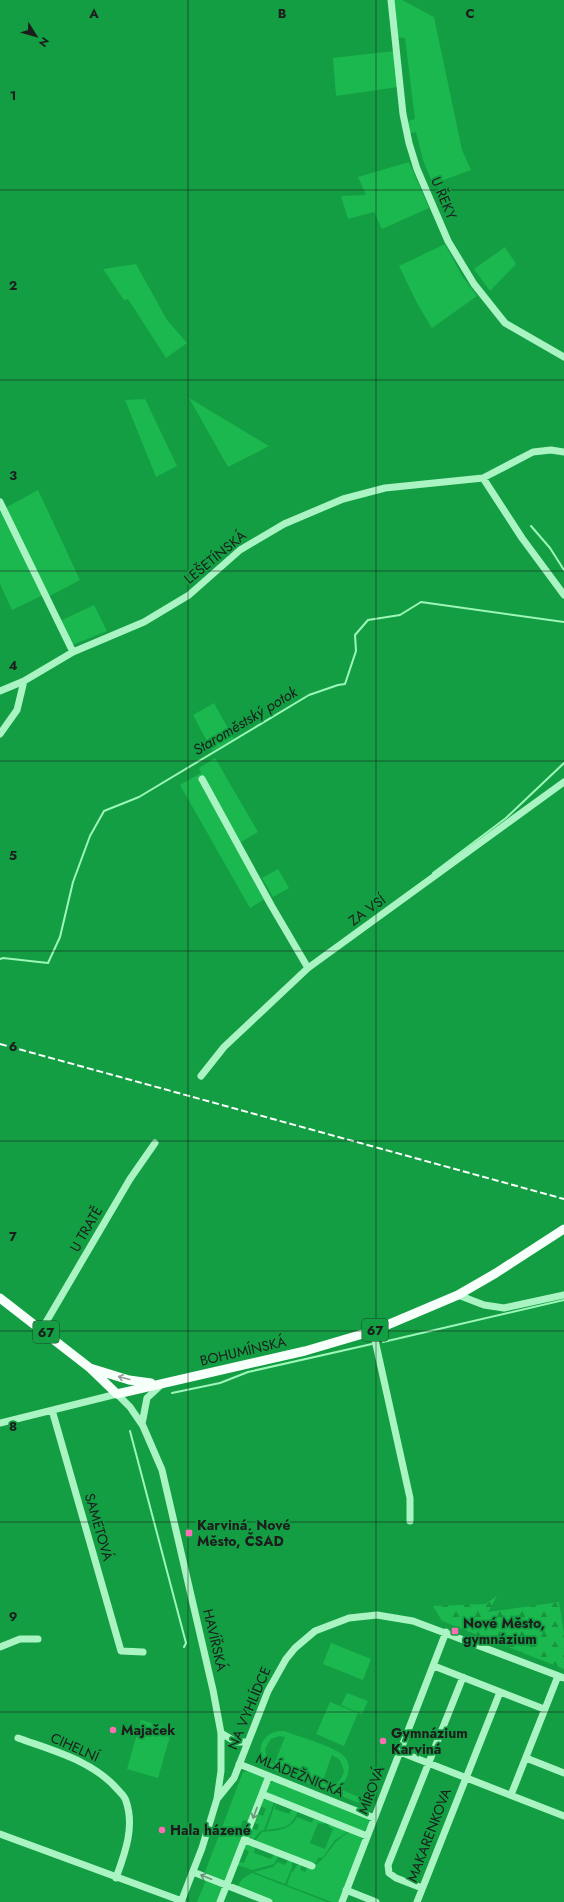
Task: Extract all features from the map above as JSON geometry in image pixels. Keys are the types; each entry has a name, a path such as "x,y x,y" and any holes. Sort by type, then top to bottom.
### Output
{"main road":[{"name":"BOHUMÍNSKÁ","path":"117,1394 312,1349 373,1331 458,1295 496,1273 564,1229"},
{"name":"67","path":"0,1298 42,1329 90,1368 117,1394"},
{"path":"90,1368 129,1380 162,1383"}],"street":[{"name":"U ŘEKY","path":"391,0 404,114 409,143 417,169 448,241 474,284 505,323 564,357"},
{"name":"LEŠETÍNSKÁ","path":"0,691 24,681 73,652 144,622 189,595 240,550 284,524 343,499 385,488 483,478 533,452 551,450 564,452"},
{"path":"483,478 522,538 564,595"},
{"path":"0,502 73,652"},
{"path":"0,734 17,710 24,681"},
{"path":"202,779 275,912 308,968"},
{"name":"ZA VSÍ","path":"201,1076 224,1047 308,968 564,782"},
{"name":"U TRATĚ","path":"42,1329 130,1179 155,1143"},
{"path":"458,1295 484,1305 504,1308 564,1295"},
{"path":"373,1331 410,1498 410,1521"},
{"path":"142,1424 147,1398 162,1383"},
{"path":"0,1423 117,1394"},
{"name":"HAVÍŘSKÁ","path":"117,1394 130,1407 142,1424 162,1470 213,1690 221,1733 221,1771 217,1799 193,1872 181,1902"},
{"name":"SAMETOVÁ","path":"52,1410 121,1651 143,1652"},
{"path":"0,1415 8,1421"},
{"name":"NA VYHLÍDCE","path":"217,1799 230,1784 276,1674 295,1648 315,1632 350,1618 377,1615 412,1621 446,1632 561,1677"},
{"name":"MÍROVÁ","path":"342,1902 446,1632"},
{"path":"0,1647 20,1639 38,1639"},
{"path":"434,1666 544,1709"},
{"path":"422,1888 396,1878 389,1873 388,1865 464,1677"},
{"path":"511,1795 544,1709 561,1677"},
{"name":"MAKARENKOVA","path":"417,1902 500,1692"},
{"path":"221,1733 236,1742 248,1742"},
{"name":"CIHELNÍ","path":"18,1738 82,1762 109,1779 126,1799 130,1817 128,1836 125,1854 116,1878"},
{"name":"MAKARENKOVA","path":"400,1752 429,1762 564,1816"},
{"path":"526,1758 564,1773"},
{"name":"MLÁDEŽNICKÁ","path":"239,1764 374,1818"},
{"path":"220,1902 269,1776"},
{"path":"262,1794 367,1836"},
{"path":"0,1835 181,1902"},
{"path":"245,1840 312,1866"},
{"path":"193,1872 269,1902"},
{"path":"346,1890 376,1902"}],"green space":[{"path":"393,0 402,0 434,17 462,150 471,170 433,184 423,160 416,132 410,133 408,121 415,119 405,38 398,37"},
{"path":"395,51 398,87 336,96 333,58"},
{"path":"409,162 429,208 382,229 374,212 348,219 341,196 366,195 358,177"},
{"path":"445,244 462,276 477,296 432,328 418,305 399,266"},
{"path":"505,247 516,264 490,291 474,269"},
{"path":"136,264 167,320 187,343 166,358 128,299 124,300 103,269"},
{"path":"189,398 269,446 228,467"},
{"path":"145,399 177,466 156,477 125,400"},
{"path":"38,490 80,580 48,597 5,508"},
{"path":"0,508 43,595 12,610 0,584"},
{"path":"94,605 107,631 72,645 60,621"},
{"path":"214,703 234,739 212,751 193,715"},
{"path":"215,758 258,832 236,845 265,899 250,908 180,785 201,773 199,768"},
{"path":"278,869 289,888 273,897 262,878"},
{"path":"497,1596 488,1612 559,1602 564,1634 564,1669 442,1621 433,1606 485,1604"},
{"path":"331,1643 371,1659 363,1680 323,1664"},
{"path":"347,1693 368,1701 362,1714 341,1705"},
{"path":"330,1702 358,1713 344,1746 316,1734"},
{"path":"141,1720 172,1729 158,1778 127,1769"},
{"path":"284,1731 340,1753 348,1761 349,1771 345,1781 337,1788 366,1800 364,1805 256,1763 258,1759 262,1760 260,1750 263,1741 273,1733","holes":["279,1736 285,1737 274,1765 267,1759 265,1749 271,1739","332,1755 340,1760 344,1771 339,1781 329,1785 322,1783"]},
{"path":"249,1771 265,1778 248,1821 243,1820 238,1834 243,1838 227,1879 224,1881 205,1872 243,1772"},
{"path":"275,1781 368,1819 368,1826 363,1831 268,1794 268,1784"},
{"path":"266,1799 274,1802 264,1830 260,1831 253,1840 248,1836 251,1828 257,1830 259,1825 255,1823 254,1820 256,1821 258,1817 256,1815 258,1814 263,1816 266,1809 261,1806 263,1800"},
{"path":"276,1802 275,1809 289,1814 292,1809 298,1811 292,1821 286,1826 266,1830"},
{"path":"297,1817 312,1823 314,1818 324,1821 324,1824 318,1823 310,1843 325,1849 333,1829 328,1826 330,1824 349,1831 335,1840 323,1857 318,1858 316,1863 314,1862 313,1864 255,1841 262,1832 287,1827 295,1821"},
{"path":"350,1832 361,1837 362,1842 339,1902 332,1902 287,1885 292,1871 293,1872 297,1865 302,1864 300,1870 305,1872 308,1866 313,1866 321,1861 337,1841"},
{"path":"246,1844 255,1847 254,1853 271,1859 274,1854 279,1855 274,1864 252,1870 237,1865 238,1862 244,1863 249,1851 244,1849"},
{"path":"288,1860 292,1861 292,1867 285,1884 254,1872 273,1867 278,1862 285,1865"},
{"path":"252,1873 327,1902 275,1902 237,1887 242,1879"},
{"path":"206,1880 221,1887 223,1890 219,1902 197,1902"}],"waterway":[{"path":"531,526 550,548 564,570"},
{"name":"Staroměstský potok","path":"0,959 3,958 48,963 60,937 73,882 90,836 104,811 139,797 309,695 345,684 356,651 355,635 368,620 400,615 421,602 564,622"},
{"path":"433,873 506,818 564,763"},
{"path":"383,1342 564,1300"},
{"path":"172,1393 220,1383 248,1372 372,1344"},
{"path":"130,1431 186,1643 184,1647"}],"railway":[{"path":"0,1044 564,1199"}],"place":[{"name":"Karviná, Nové Město, ČSAD","path":"189,1533"},
{"name":"Nové Město, gymnázium","path":"455,1631"},
{"name":"Majaček","path":"113,1730"},
{"name":"Gymnázium Karviná","path":"383,1741"},
{"name":"Hala házené","path":"162,1830"}]}
